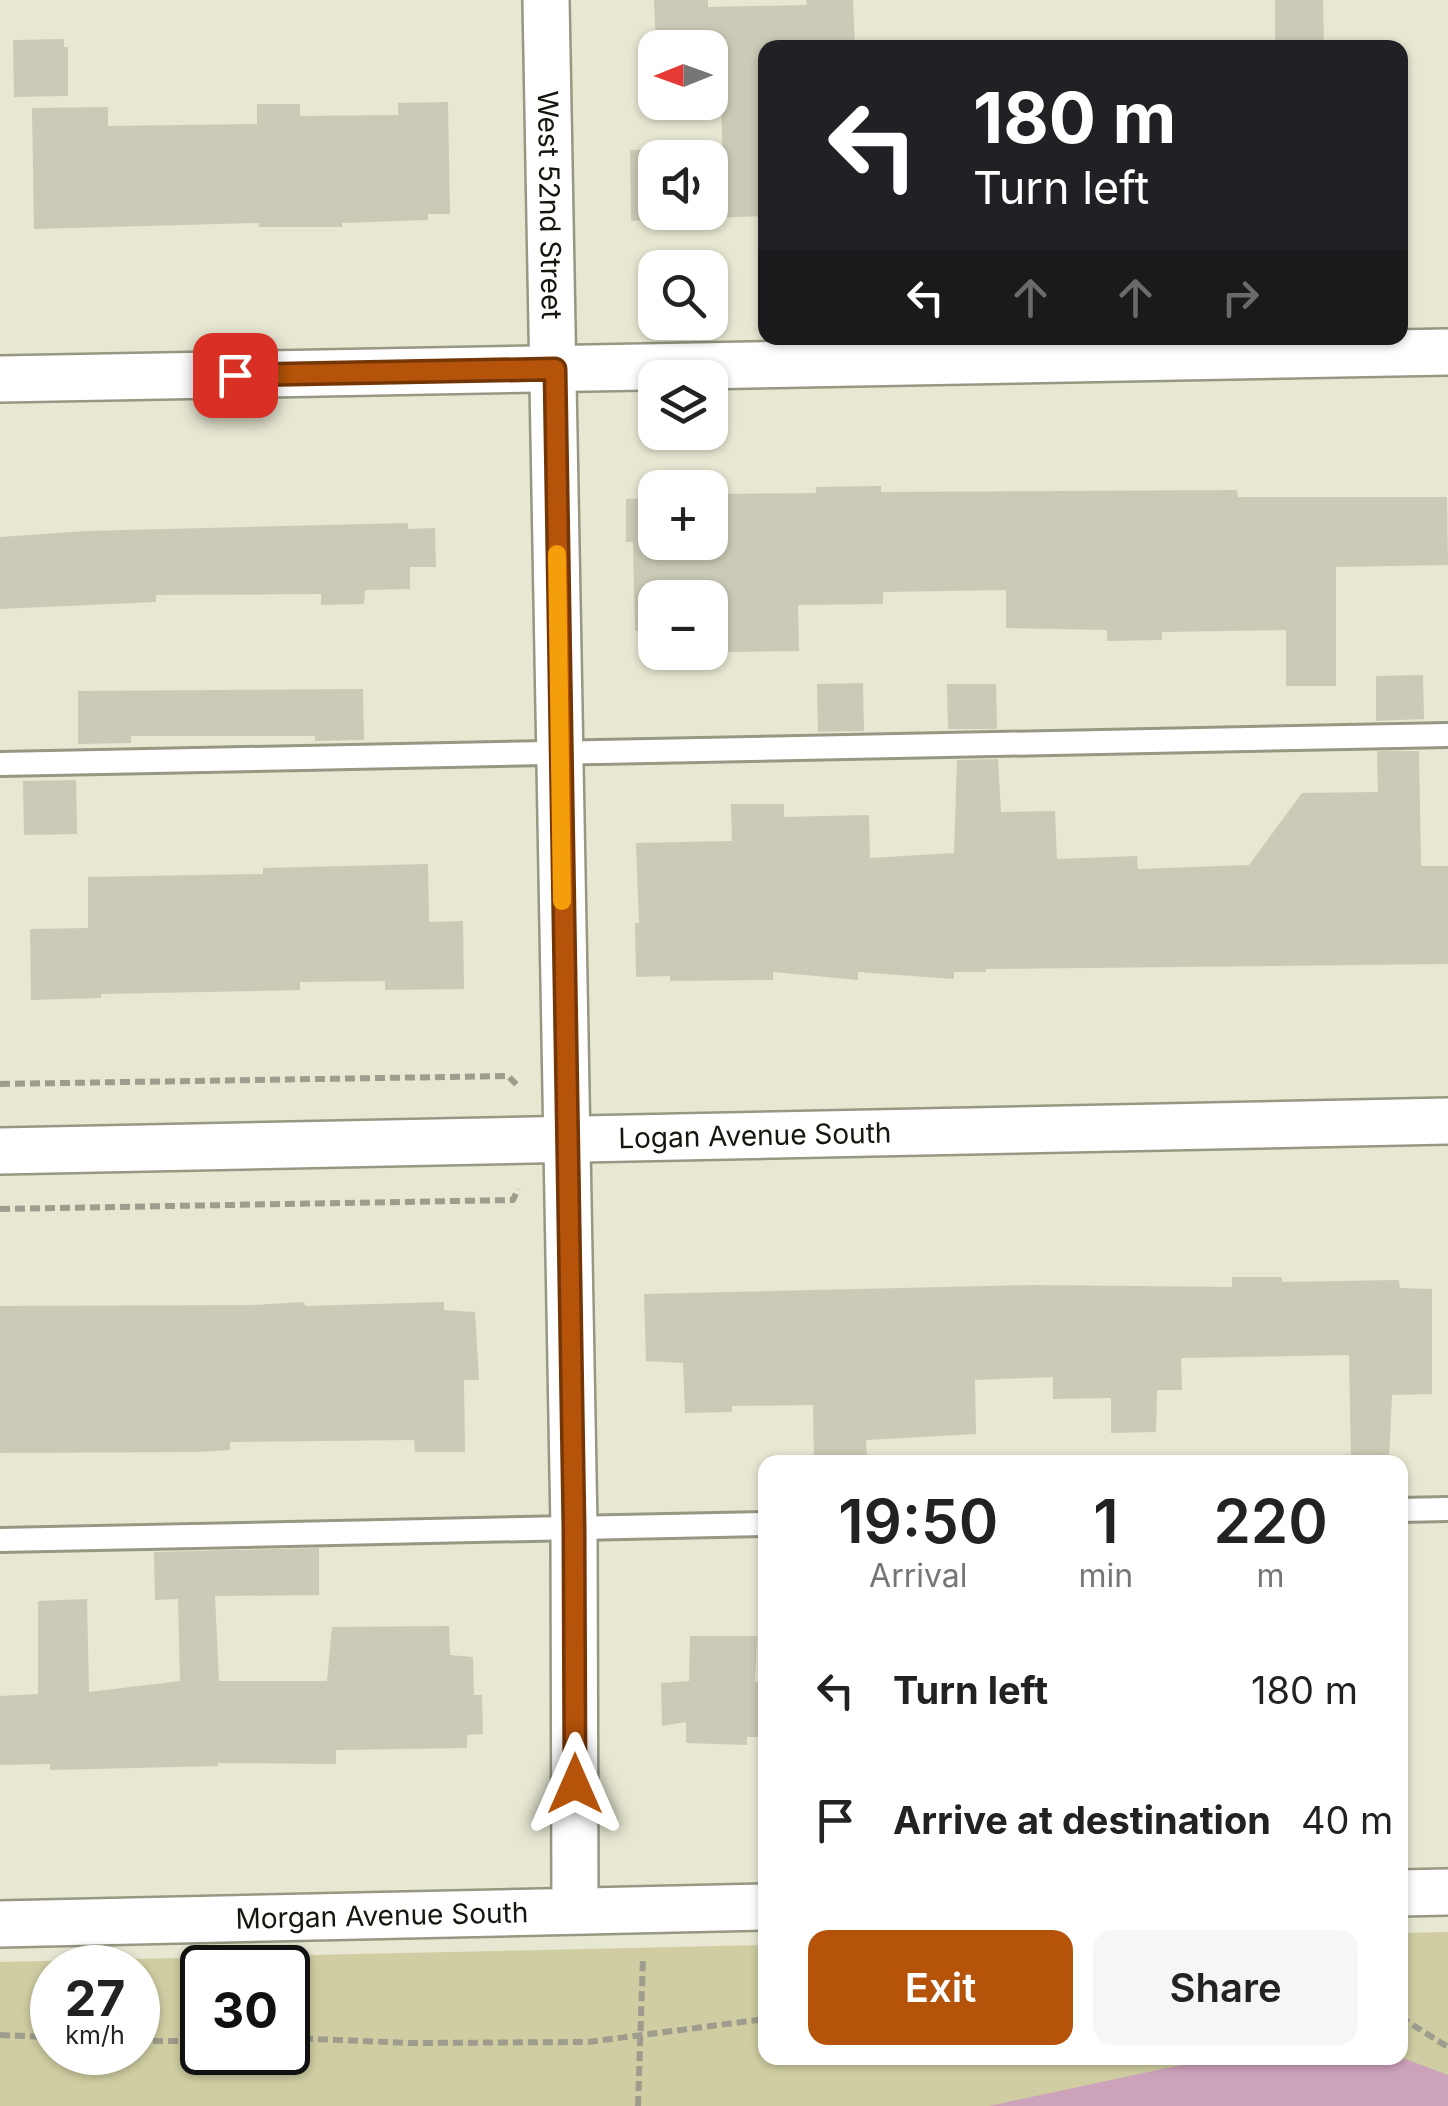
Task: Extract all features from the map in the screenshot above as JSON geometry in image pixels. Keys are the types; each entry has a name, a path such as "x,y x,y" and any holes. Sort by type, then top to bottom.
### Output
{"street":[{"name":"West 52nd Street","path":"546,0 574,1528 575,1910"},
{"path":"0,379 1448,352"},
{"name":"Logan Avenue South","path":"0,1151 1448,1121"},
{"path":"1408,1893 1448,1892"},
{"name":"Morgan Avenue South","path":"0,1924 758,1907"}],"lane":[{"path":"0,764 1448,735"},
{"path":"1408,1510 1448,1510"},
{"path":"0,1540 758,1524"}],"path":[{"path":"0,1084 508,1076 523,1090"},
{"path":"0,1209 513,1200 521,1184"},
{"path":"638,2106 644,1946"},
{"path":"310,2039 568,2042 758,2020"},
{"path":"1408,2023 1448,2047"},
{"path":"0,2035 30,2036"}],"shaded area":[{"path":"1448,1932 1448,2106 0,2106 0,1962 30,1961 30,2075 160,2075 160,1958 180,1958 180,2075 310,2075 310,1955 758,1945 758,2065 1408,2065 1408,1933"},
{"path":"1408,2060 1448,2075 1448,2106 989,2106 1181,2065 1408,2065"}],"building":[{"path":"654,0 708,0 708,7 853,0 855,40 758,40 758,216 728,217 728,140 722,140 722,120 728,120 728,30 655,30"},
{"path":"1275,0 1323,0 1324,40 1275,40"},
{"path":"64,39 64,47 68,47 68,96 14,97 13,40"},
{"path":"448,102 450,214 428,214 428,220 342,223 342,227 259,227 259,223 34,229 32,108 108,107 108,126 257,124 257,104 300,104 300,116 398,115 398,103"},
{"path":"630,150 638,150 638,221 631,221"},
{"path":"881,486 881,492 1237,490 1238,497 1447,497 1448,565 1336,567 1336,686 1286,686 1286,630 1162,632 1162,640 1107,641 1107,630 1006,628 1006,590 883,592 883,604 798,605 799,651 728,652 728,580 638,580 635,631 633,542 626,542 626,499 638,499 638,560 728,560 728,494 816,493 816,487"},
{"path":"408,523 408,529 435,528 436,567 410,567 410,589 365,590 364,604 321,605 321,594 156,595 156,602 0,609 0,537 87,531"},
{"path":"1423,675 1424,719 1376,721 1376,676"},
{"path":"863,683 864,731 818,732 817,684"},
{"path":"947,684 996,684 997,729 948,729"},
{"path":"363,689 364,740 315,741 315,736 131,736 131,743 78,744 78,691"},
{"path":"1377,751 1419,751 1421,866 1448,866 1448,964 986,969 954,972 954,979 858,972 858,980 773,972 773,980 670,981 670,976 636,977 636,843 732,841 731,804 784,804 784,817 869,815 870,858 954,853 957,760 998,759 1001,812 1055,811 1057,859 1137,856 1138,869 1249,865 1302,793 1378,792"},
{"path":"76,780 77,834 24,835 23,781"},
{"path":"428,864 429,922 463,921 464,989 385,990 385,981 300,982 300,990 101,994 101,998 31,1000 30,929 88,928 88,877 263,874 263,868"},
{"path":"1232,1277 1282,1277 1282,1282 1399,1280 1400,1288 1432,1289 1432,1394 1392,1395 1389,1455 1351,1455 1349,1355 1181,1358 1182,1390 1157,1390 1156,1432 1111,1433 1111,1398 1053,1399 1053,1377 975,1380 976,1434 866,1440 867,1455 814,1455 813,1405 732,1406 732,1412 685,1413 683,1363 646,1361 644,1294 1034,1285 1232,1287"},
{"path":"304,1302 305,1306 444,1302 444,1310 475,1312 479,1380 464,1380 465,1452 415,1452 414,1440 230,1442 230,1450 197,1452 0,1453 0,1306"},
{"path":"319,1548 319,1595 215,1596 219,1681 327,1681 332,1627 449,1626 450,1655 473,1657 474,1695 482,1695 483,1734 467,1735 467,1748 336,1750 336,1764 218,1763 50,1770 50,1764 0,1765 0,1696 38,1694 38,1601 87,1599 89,1692 180,1681 178,1599 155,1600 154,1552"},
{"path":"690,1636 757,1636 758,1737 747,1737 747,1745 686,1743 686,1722 662,1726 661,1683 689,1681"}],"slow traffic":[{"path":"557,554 562,901"}],"route":[{"path":"235,375 555,369 575,1784"}]}
